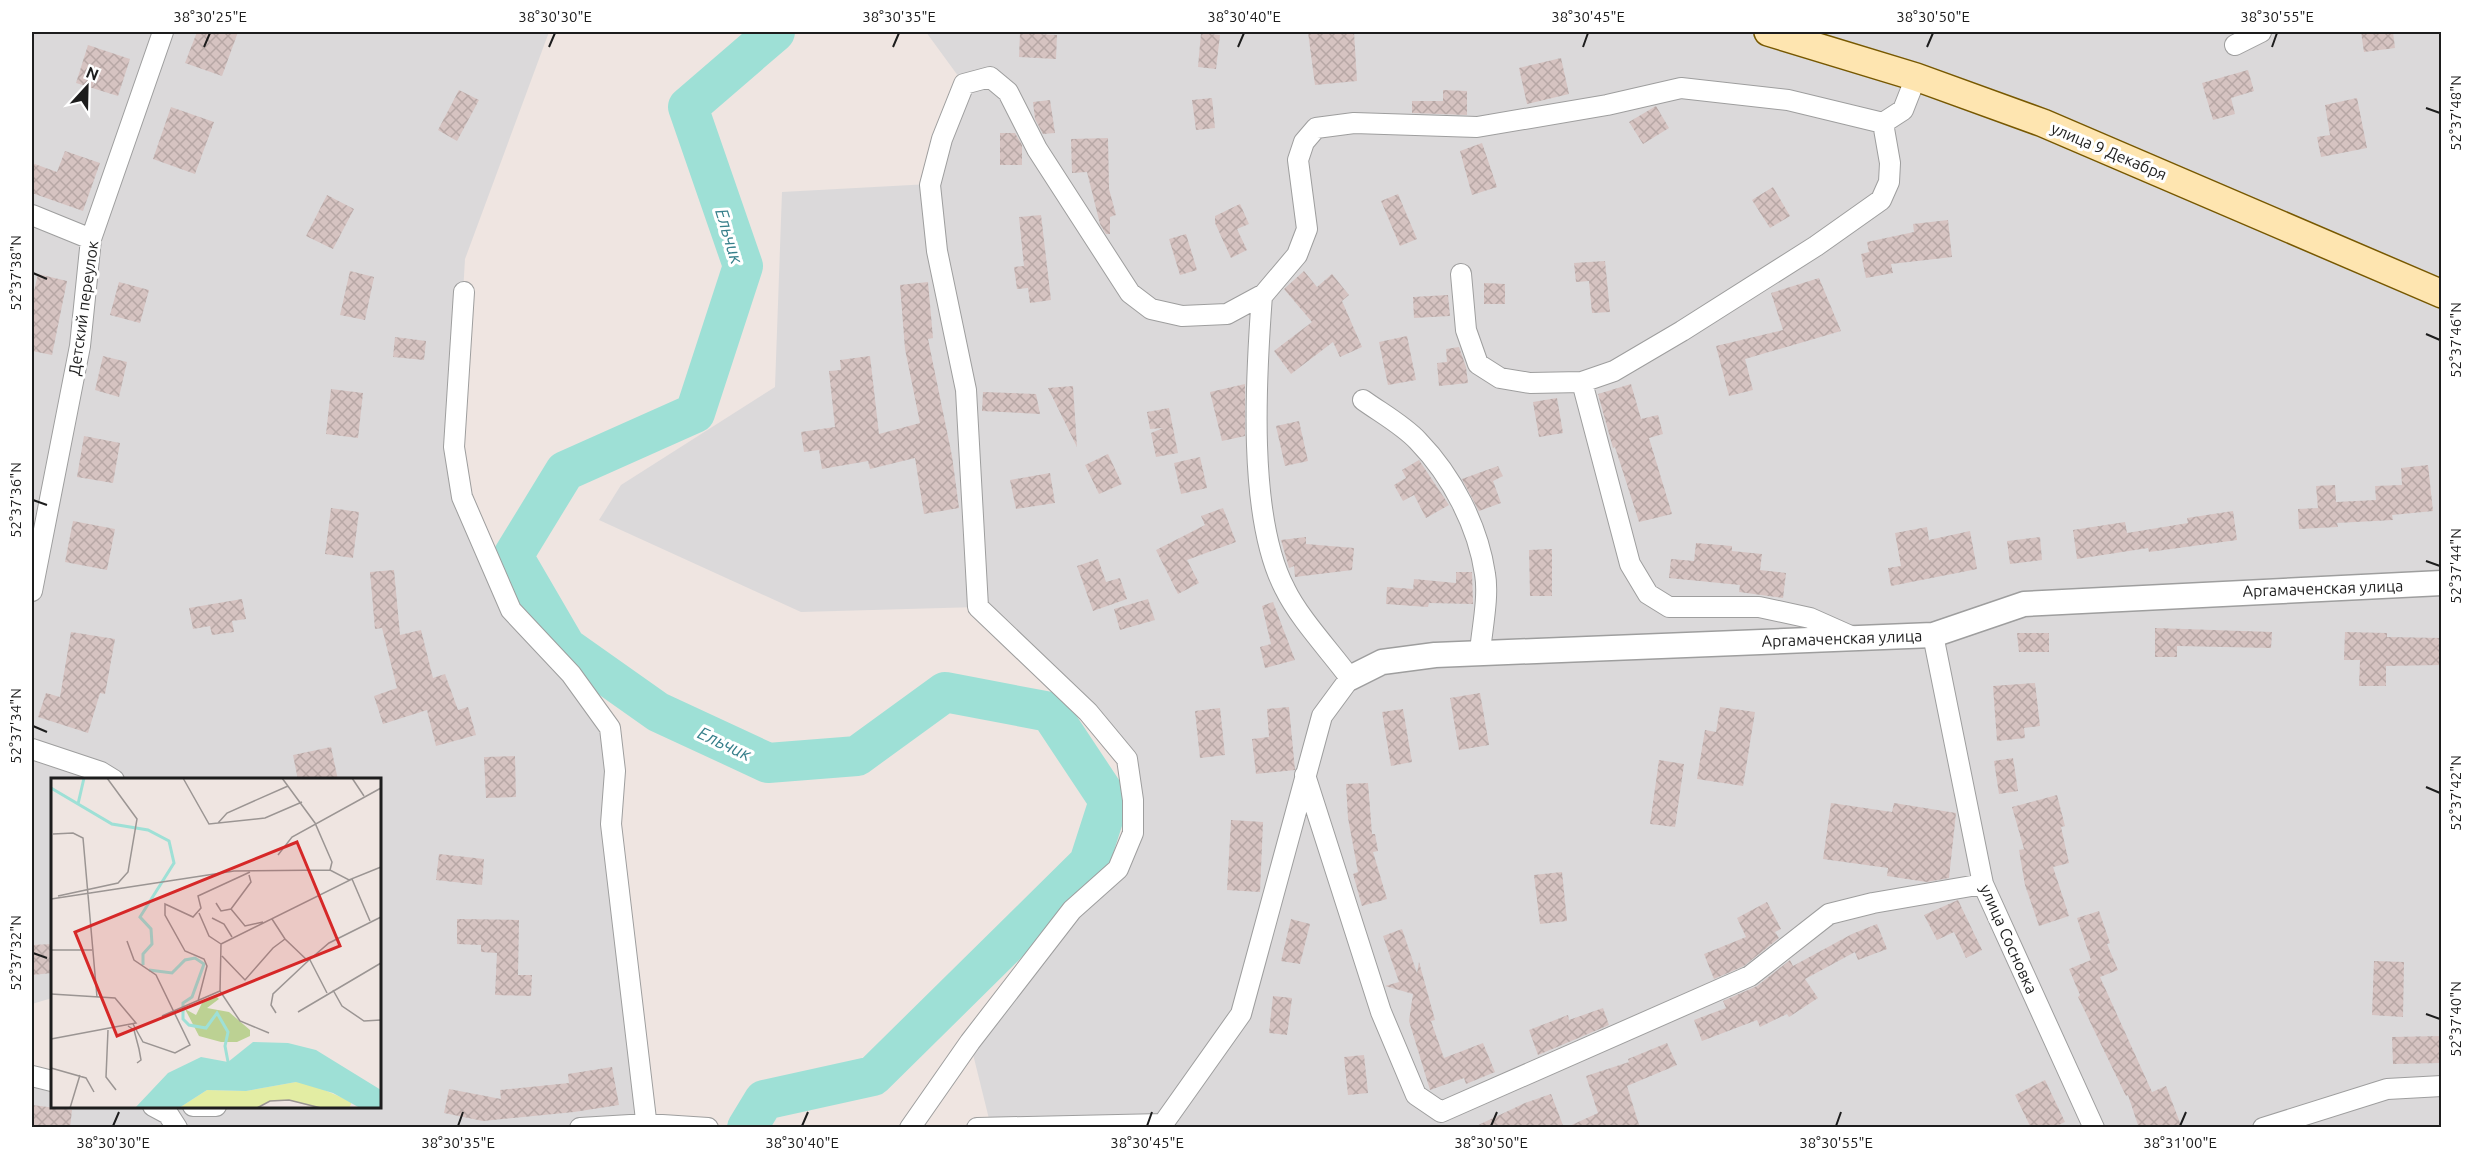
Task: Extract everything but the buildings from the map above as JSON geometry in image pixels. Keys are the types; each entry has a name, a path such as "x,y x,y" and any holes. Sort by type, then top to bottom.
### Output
{"main road":[{"name":"улица 9 Декабря","path":"1768,32 1916,76 2043,123 2442,294"}],"street":[{"name":"Детский переулок","path":"32,591 80,346 91,239 163,32"},
{"path":"2235,45 2261,32"},
{"path":"910,1128 970,1042 1072,910 1118,869 1133,833 1133,800 1127,759 1088,712 978,607 966,390 937,251 930,184 942,139 964,84 990,76 1008,92 1037,149 1130,293 1151,309 1182,316 1227,314 1262,295 1297,255 1307,229 1298,160 1304,142 1316,128 1354,123 1477,127 1607,105 1681,88 1788,100 1883,123 1903,110 1916,76"},
{"path":"1461,274 1466,330 1478,364 1500,378 1530,382 1582,382 1614,371 1682,332 1816,246 1881,200 1889,182 1890,163 1883,123"},
{"path":"32,215 91,239"},
{"path":"464,292 454,447 462,497 511,610 572,674 610,728 615,771 611,824 647,1126"},
{"path":"977,1128 1163,1126 1241,1014 1322,716 1350,678 1285,591 1269,554 1262,492 1256,384 1262,295"},
{"path":"1582,382 1630,564 1648,594 1669,607 1759,607 1810,618 1855,638"},
{"path":"1363,400 1417,439 1437,463 1459,498 1475,535 1486,576 1480,652"},
{"name":"Аргамаченская улица","path":"1350,678 1382,662 1480,652 1934,635 2024,604 2442,583"},
{"name":"улица Сосновка","path":"1934,635 1983,884 2094,1128"},
{"path":"32,749 100,771 111,778"},
{"path":"1305,775 1381,1012 1416,1095 1441,1112 1750,976 1829,914 1873,903 1983,884"},
{"path":"32,1076 51,1080"},
{"path":"2263,1128 2387,1089 2442,1086"},
{"path":"155,1108 168,1114 177,1128"},
{"path":"580,1128 707,1127"}],"shaded area":[{"path":"32,32 549,32 465,259 454,447 511,610 610,728 647,1127 32,1127 32,1076 51,1081 51,1108 381,1108 381,778 51,778 51,998 32,1004"},
{"path":"926,32 2441,32 2441,1127 991,1127 970,1042 1118,869 1133,833 1127,759 978,607 801,612 599,520 621,485 775,387 782,192 930,184 964,84"}],"waterway":[{"name":"Ельчик","path":"747,1128 764,1100 873,1076 1089,863 1109,801 1050,712 945,692 857,756 768,763 658,712 566,647 513,556 565,471 695,413 743,266 688,107 775,32"}]}
